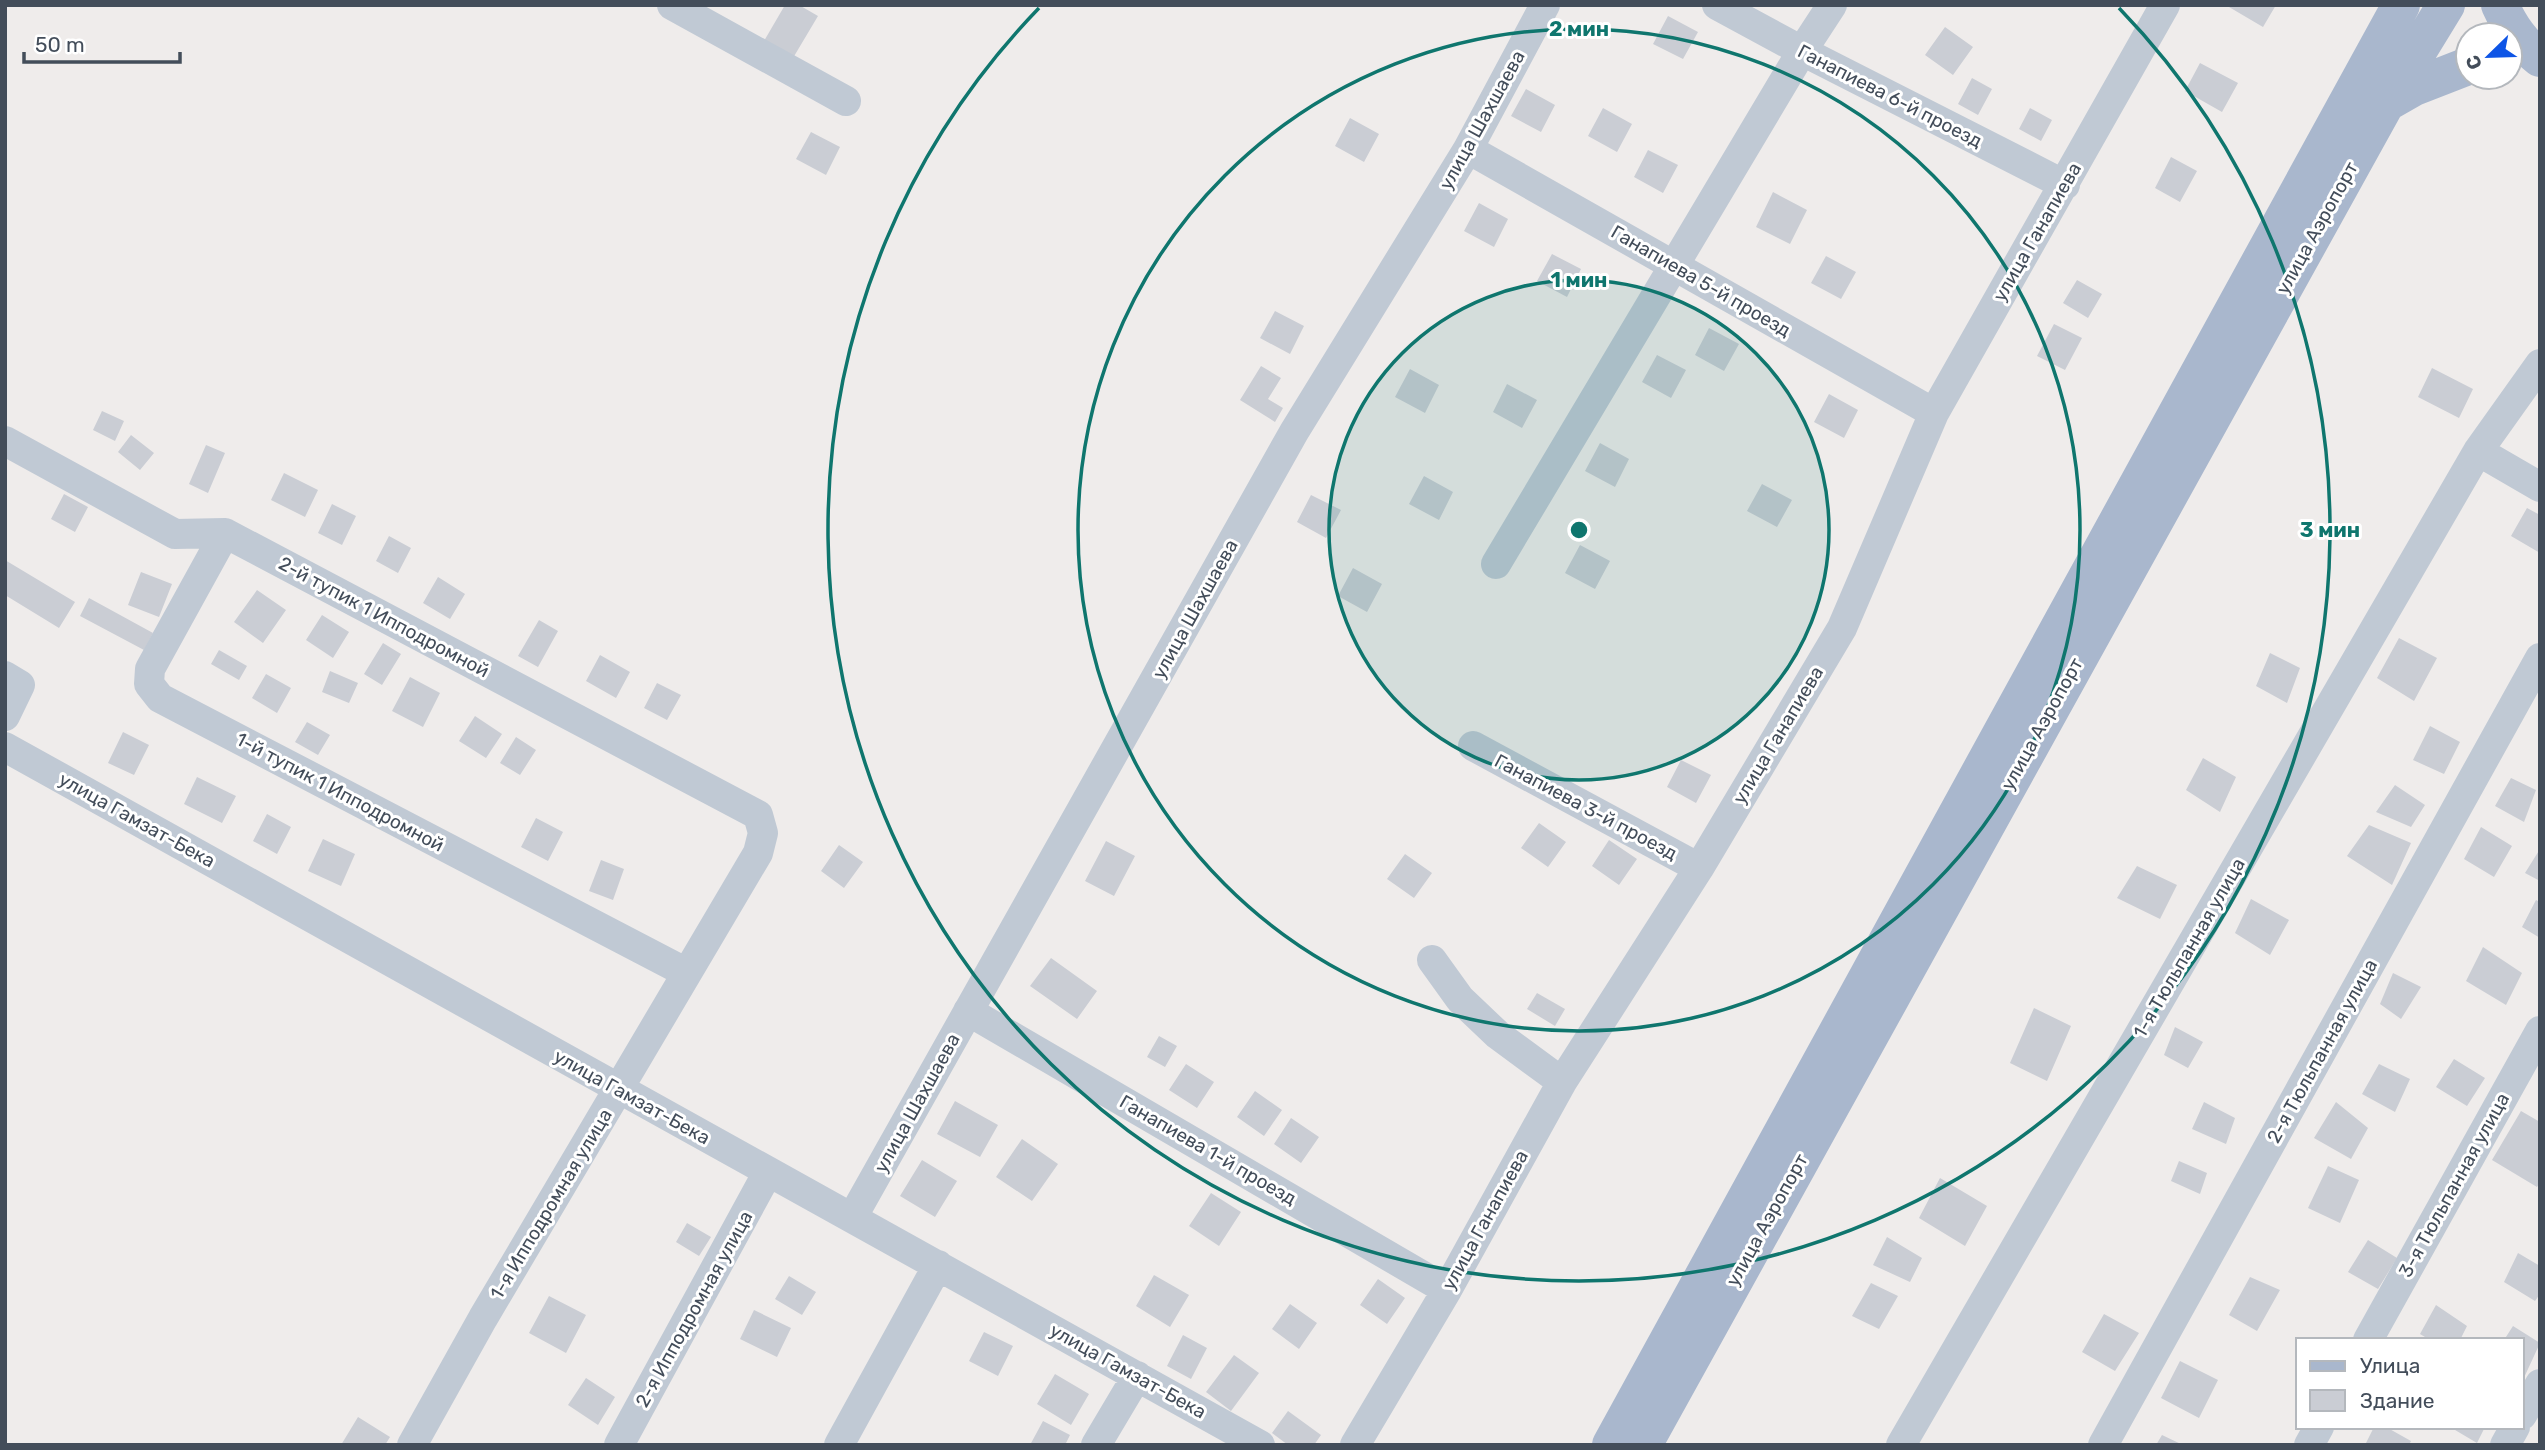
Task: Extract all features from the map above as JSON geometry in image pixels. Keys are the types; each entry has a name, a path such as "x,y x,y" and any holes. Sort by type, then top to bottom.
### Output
{"main road":[{"name":"улица Аэропорт","path":"1643,1445 2386,103 2446,5"},
{"path":"2500,5 2509,25 2524,46 2540,61"},
{"name":"улица Аэропорт","path":"1611,1445 2400,7"},
{"path":"2386,103 2454,70"}],"street":[{"path":"672,5 846,101"},
{"name":"улица Шахшаева","path":"852,1218 1294,432 1468,149 1545,5"},
{"name":"Ганапиева 6-й проезд","path":"1717,5 2064,185"},
{"path":"1496,564 1673,265 1832,5"},
{"name":"улица Ганапиева","path":"1355,1445 1447,1290 1562,1082 1699,868 1842,628 1934,413 2165,5"},
{"name":"Ганапиева 5-й проезд","path":"1468,149 1934,413"},
{"name":"1-я Тюльпанная улица","path":"1901,1445 2478,451 2540,364"},
{"name":"2-й тупик 1 Ипподромной","path":"5,440 175,534 225,533 758,815"},
{"path":"2478,451 2540,487"},
{"name":"1-й тупик 1 Ипподромной","path":"225,533 150,669 149,684 160,698 687,973"},
{"name":"2-я Тюльпанная улица","path":"2104,1445 2540,658"},
{"path":"5,676 20,685 5,716"},
{"name":"Ганапиева 3-й проезд","path":"1474,746 1699,868"},
{"name":"улица Гамзат-Бека","path":"5,747 1260,1445"},
{"name":"1-я Ипподромная улица","path":"412,1445 758,853 763,833 758,815"},
{"path":"1432,960 1460,999 1498,1035 1562,1082"},
{"name":"Ганапиева 1-й проезд","path":"968,1011 1447,1290"},
{"name":"3-я Тюльпанная улица","path":"2369,1338 2540,1031"},
{"name":"2-я Ипподромная улица","path":"619,1445 768,1172"},
{"path":"839,1445 938,1265"},
{"path":"1096,1445 1137,1376"},
{"path":"2524,1412 2540,1384"},
{"path":"2309,1445 2318,1429"},
{"path":"2505,1445 2514,1429"}],"building":[{"path":"785,5 799,5 818,16 793,58 764,41"},
{"path":"2276,5 2263,27 2229,7"},
{"path":"1668,16 1698,32 1683,59 1653,44"},
{"path":"1945,27 1973,47 1953,75 1925,55"},
{"path":"2200,63 2238,83 2222,112 2185,91"},
{"path":"1972,78 1992,89 1978,115 1958,104"},
{"path":"1526,89 1555,105 1541,132 1511,116"},
{"path":"1603,108 1632,124 1617,152 1588,136"},
{"path":"2030,108 2052,120 2041,141 2019,129"},
{"path":"1350,118 1379,134 1364,162 1335,146"},
{"path":"811,132 840,147 826,175 796,159"},
{"path":"1648,150 1678,165 1663,193 1634,177"},
{"path":"2171,157 2197,171 2180,202 2155,188"},
{"path":"1773,192 1807,210 1790,244 1756,227"},
{"path":"1479,203 1508,219 1494,247 1464,231"},
{"path":"1552,254 1581,269 1567,297 1537,281"},
{"path":"1826,256 1856,272 1841,299 1811,283"},
{"path":"2077,280 2102,294 2088,318 2063,303"},
{"path":"1275,311 1304,326 1290,354 1260,338"},
{"path":"2054,324 2082,338 2065,370 2037,356"},
{"path":"1709,328 1739,344 1724,371 1695,355"},
{"path":"1657,355 1686,370 1671,398 1642,382"},
{"path":"1261,366 1281,378 1268,399 1283,408 1275,422 1240,400"},
{"path":"2432,368 2473,389 2459,418 2418,397"},
{"path":"1410,369 1439,385 1425,413 1395,397"},
{"path":"1507,384 1537,400 1522,428 1493,412"},
{"path":"1829,394 1858,410 1844,438 1814,422"},
{"path":"102,411 124,421 115,441 93,430"},
{"path":"131,435 154,453 140,470 118,452"},
{"path":"1600,443 1629,459 1615,487 1585,471"},
{"path":"206,445 225,453 208,493 189,484"},
{"path":"284,473 318,490 305,517 271,500"},
{"path":"1424,476 1453,492 1439,520 1409,504"},
{"path":"1762,484 1792,500 1777,527 1747,511"},
{"path":"64,494 88,507 75,532 51,519"},
{"path":"1311,495 1341,510 1326,538 1297,522"},
{"path":"332,504 356,516 342,545 318,533"},
{"path":"2527,508 2540,515 2540,553 2511,536"},
{"path":"389,536 411,548 398,573 376,561"},
{"path":"1580,545 1610,561 1595,589 1565,573"},
{"path":"5,560 75,602 59,628 5,595"},
{"path":"1353,568 1382,584 1367,612 1338,596"},
{"path":"141,572 172,584 159,617 128,605"},
{"path":"438,577 465,594 450,619 423,603"},
{"path":"257,590 286,610 263,643 234,622"},
{"path":"89,598 153,633 144,650 80,616"},
{"path":"322,615 349,632 333,658 306,640"},
{"path":"539,620 558,631 538,667 518,656"},
{"path":"2399,638 2437,658 2414,701 2377,678"},
{"path":"383,643 401,654 382,685 364,674"},
{"path":"219,650 247,666 239,680 211,664"},
{"path":"2270,653 2300,668 2287,703 2256,686"},
{"path":"600,655 630,672 616,698 586,681"},
{"path":"330,671 358,683 349,703 322,692"},
{"path":"266,674 291,688 277,713 252,698"},
{"path":"410,677 440,693 423,727 392,711"},
{"path":"657,683 681,695 667,720 644,708"},
{"path":"475,716 502,734 486,758 459,741"},
{"path":"307,722 330,735 318,755 295,742"},
{"path":"2430,726 2460,742 2444,774 2413,760"},
{"path":"123,732 149,745 134,775 108,763"},
{"path":"516,737 536,750 520,775 500,763"},
{"path":"2203,758 2236,777 2220,812 2186,790"},
{"path":"1681,760 1711,775 1696,803 1667,787"},
{"path":"197,777 236,796 222,823 184,804"},
{"path":"2511,778 2536,790 2524,822 2495,806"},
{"path":"2395,785 2425,805 2411,827 2376,812"},
{"path":"267,814 291,827 277,854 253,841"},
{"path":"536,818 563,832 548,861 521,847"},
{"path":"1539,823 1566,842 1548,867 1521,848"},
{"path":"2369,825 2411,843 2392,885 2347,856"},
{"path":"2481,827 2512,846 2494,877 2464,859"},
{"path":"323,839 355,854 341,886 308,871"},
{"path":"1609,840 1637,859 1619,885 1592,866"},
{"path":"1106,841 1135,856 1114,896 1085,881"},
{"path":"839,845 863,862 844,888 821,871"},
{"path":"2540,849 2540,881 2525,873"},
{"path":"1405,854 1432,873 1414,898 1387,879"},
{"path":"601,860 624,869 613,900 589,891"},
{"path":"2137,866 2177,885 2160,919 2117,898"},
{"path":"2251,899 2289,920 2270,955 2235,933"},
{"path":"2536,900 2540,902 2540,938 2522,927"},
{"path":"2483,947 2522,973 2506,1005 2466,981"},
{"path":"1051,958 1097,991 1077,1019 1030,986"},
{"path":"2393,973 2421,987 2401,1019 2380,1004"},
{"path":"1537,993 1565,1009 1555,1026 1527,1009"},
{"path":"2034,1008 2071,1026 2047,1081 2010,1063"},
{"path":"2175,1027 2203,1042 2188,1068 2164,1055"},
{"path":"1159,1036 1177,1046 1165,1067 1147,1057"},
{"path":"2454,1059 2485,1078 2467,1106 2436,1087"},
{"path":"1186,1064 1214,1082 1197,1108 1169,1090"},
{"path":"2379,1064 2410,1079 2395,1112 2362,1094"},
{"path":"1255,1091 1282,1110 1264,1136 1237,1117"},
{"path":"955,1101 998,1125 980,1157 937,1134"},
{"path":"2204,1102 2235,1118 2226,1144 2192,1129"},
{"path":"2336,1102 2368,1128 2351,1159 2314,1138"},
{"path":"2521,1111 2540,1122 2540,1182 2537,1187 2492,1160"},
{"path":"1291,1118 1319,1137 1301,1163 1274,1144"},
{"path":"1022,1139 1058,1164 1032,1201 996,1177"},
{"path":"922,1160 957,1181 935,1217 900,1196"},
{"path":"2179,1161 2207,1173 2200,1194 2171,1181"},
{"path":"2328,1166 2359,1180 2340,1223 2308,1208"},
{"path":"1940,1178 1987,1206 1965,1246 1919,1218"},
{"path":"1211,1193 1241,1212 1219,1246 1189,1226"},
{"path":"687,1223 711,1237 699,1256 676,1242"},
{"path":"1887,1237 1922,1258 1910,1282 1873,1265"},
{"path":"2368,1240 2397,1258 2378,1289 2348,1272"},
{"path":"2518,1253 2540,1266 2540,1294 2535,1301 2504,1282"},
{"path":"1154,1275 1189,1295 1170,1327 1136,1306"},
{"path":"789,1276 816,1292 802,1315 775,1299"},
{"path":"2250,1277 2280,1290 2257,1331 2229,1315"},
{"path":"1378,1279 1405,1298 1387,1324 1360,1305"},
{"path":"1871,1283 1898,1296 1879,1329 1852,1316"},
{"path":"549,1296 586,1315 566,1353 529,1333"},
{"path":"1290,1304 1317,1323 1299,1349 1272,1329"},
{"path":"2436,1305 2467,1326 2461,1338 2427,1338 2420,1334"},
{"path":"754,1310 791,1328 777,1357 740,1339"},
{"path":"2104,1314 2139,1333 2115,1371 2082,1352"},
{"path":"2513,1326 2540,1343 2524,1378 2524,1338 2505,1338"},
{"path":"984,1332 1013,1346 998,1376 969,1361"},
{"path":"1183,1335 1207,1348 1191,1379 1167,1366"},
{"path":"1234,1355 1259,1373 1231,1411 1206,1392"},
{"path":"2180,1361 2218,1380 2199,1418 2161,1398"},
{"path":"1055,1374 1089,1394 1071,1425 1037,1404"},
{"path":"586,1378 615,1397 598,1425 568,1405"},
{"path":"1288,1411 1321,1435 1314,1445 1288,1445 1272,1433"},
{"path":"358,1417 390,1437 385,1445 341,1445"},
{"path":"1043,1421 1070,1435 1065,1445 1030,1445"},
{"path":"2373,1429 2390,1429 2411,1441 2409,1445 2365,1445"},
{"path":"2453,1429 2484,1429 2477,1443"},
{"path":"2162,1435 2183,1445 2156,1445"}]}
